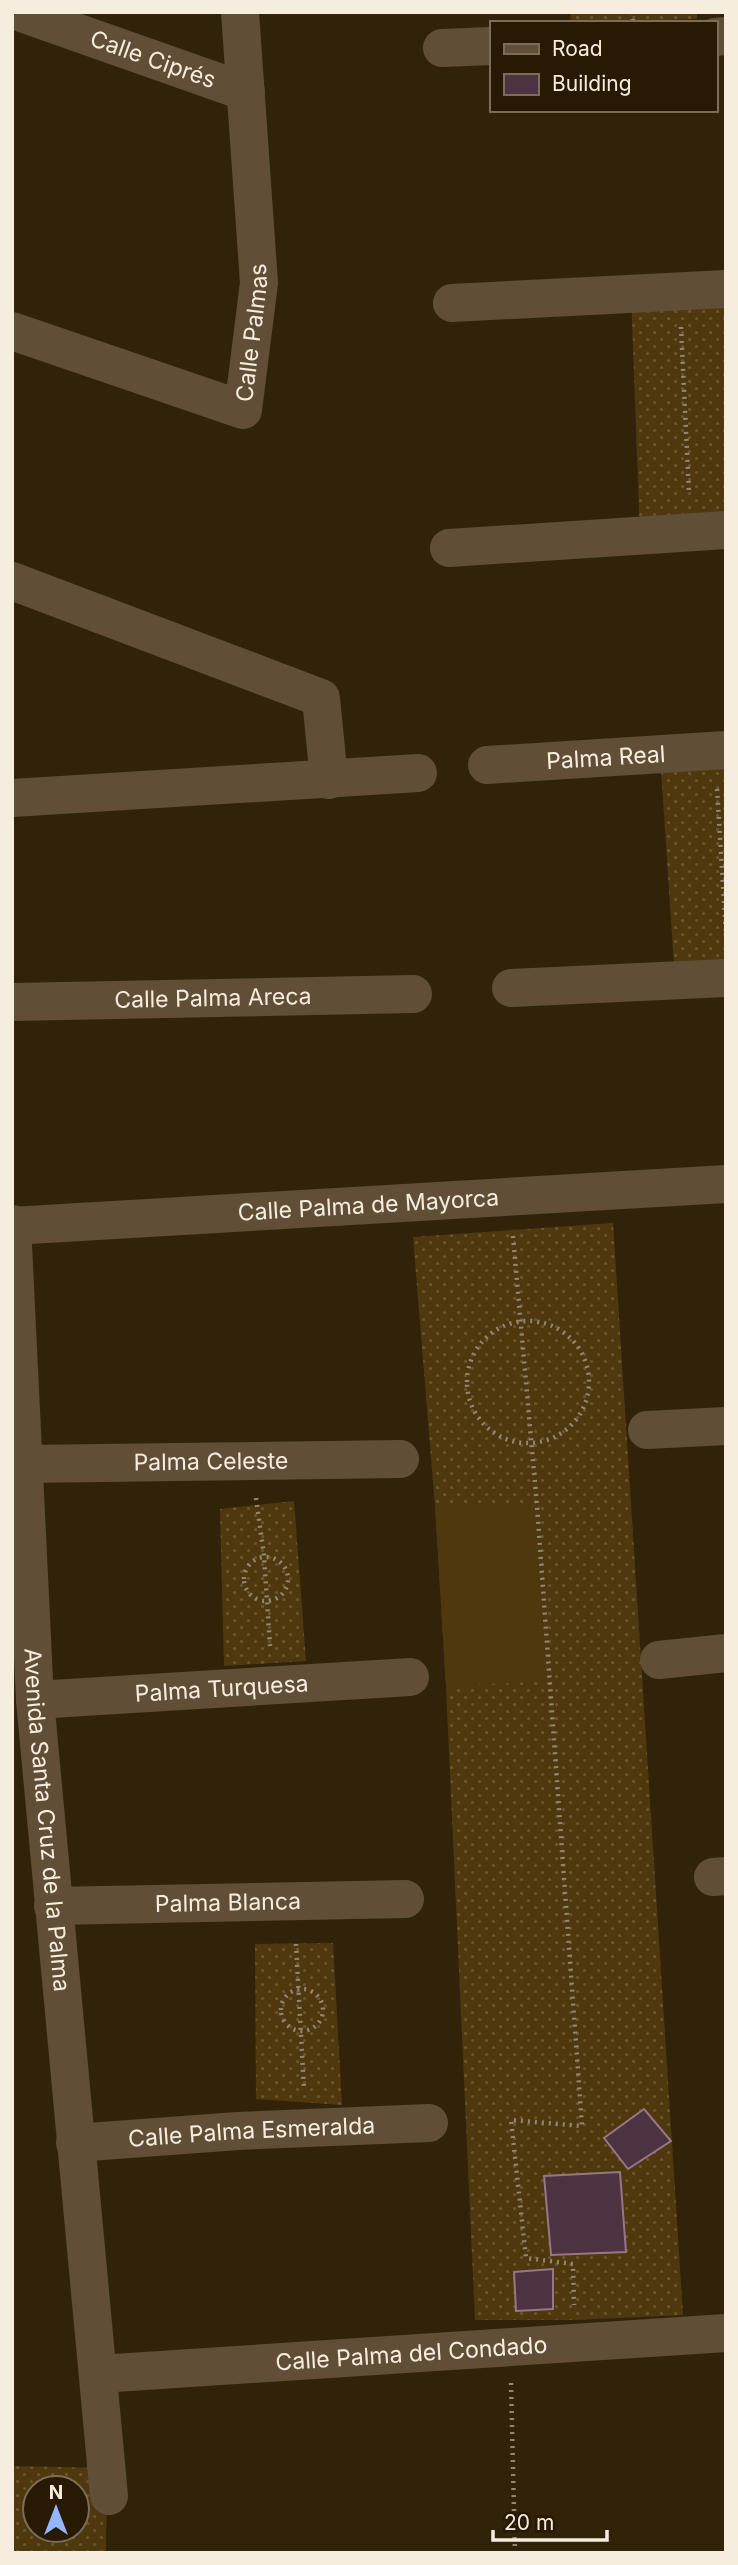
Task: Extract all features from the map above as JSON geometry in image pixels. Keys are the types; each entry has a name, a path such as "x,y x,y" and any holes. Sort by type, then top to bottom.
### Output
{"street":[{"name":"Calle Ciprés","path":"19,12 246,92"},
{"name":"Calle Palmas","path":"12,331 243,410 259,283 240,12"},
{"path":"442,48 490,46"},
{"path":"452,303 726,289"},
{"path":"449,548 708,532"},
{"path":"12,581 321,698 329,780"},
{"name":"Palma Real","path":"487,765 720,750"},
{"path":"12,797 418,773"},
{"path":"511,988 726,978"},
{"name":"Calle Palma Areca","path":"12,1002 413,994"},
{"name":"Calle Palma de Mayorca","path":"12,1225 726,1184"},
{"name":"Avenida Santa Cruz de la Palma","path":"12,1225 35,1700 109,2496"},
{"path":"647,1430 726,1426"},
{"name":"Palma Celeste","path":"24,1464 400,1459"},
{"path":"659,1660 726,1653"},
{"name":"Palma Turquesa","path":"35,1700 410,1677"},
{"name":"Palma Blanca","path":"53,1906 405,1899"},
{"name":"Calle Palma Esmeralda","path":"75,2143 238,2131 429,2123"},
{"name":"Calle Palma del Condado","path":"99,2374 726,2333"}],"path":[{"path":"679,292 708,532"},
{"path":"720,750 726,934"},
{"path":"510,1196 582,2126 511,2120 526,2258 573,2263 574,2309"},
{"path":"520,1321 538,1322 557,1328 573,1340 583,1356 589,1374 588,1394 582,1412 569,1427 552,1438 531,1443 510,1440 492,1431 477,1416 468,1398 466,1377 472,1357 484,1339 500,1327 520,1321"},
{"path":"251,1461 264,1556 272,1686"},
{"path":"264,1556 283,1564 289,1577 281,1596 268,1601 253,1597 244,1584 246,1569 256,1559 264,1556"},
{"path":"296,1944 304,2101"},
{"path":"299,1989 315,1993 320,1998 324,2012 318,2025 312,2030 302,2031 286,2024 281,2012 284,1999 299,1989"},
{"path":"511,2347 515,2553"}],"shaded area":[{"path":"570,12 697,12 697,19 571,21"},
{"path":"726,289 726,530 640,536 631,294"},
{"path":"726,750 726,978 675,980 660,754"},
{"path":"613,1223 683,2315 574,2320 475,2320 446,1686 435,1506 413,1237"},
{"path":"294,1501 306,1661 224,1666 220,1509"},
{"path":"435,1506 537,1506 550,1681 446,1686"},
{"path":"333,1943 342,2105 256,2099 255,1944"},
{"path":"12,2466 107,2468 106,2553 12,2553"}],"building":[{"path":"644,2109 671,2141 628,2169 604,2138"},
{"path":"620,2172 626,2252 551,2255 544,2176"},
{"path":"553,2269 553,2309 516,2311 514,2272"}]}
